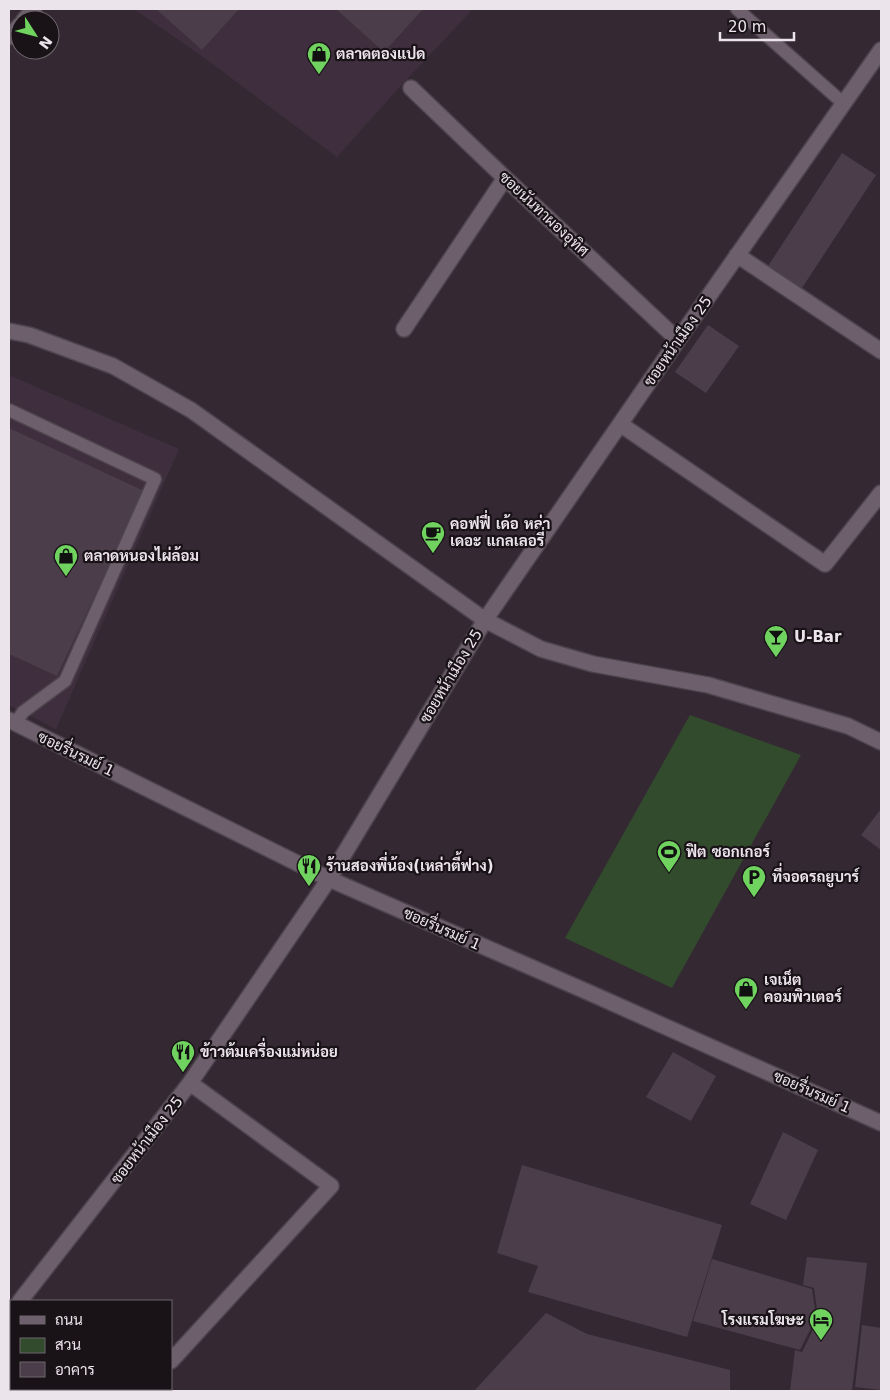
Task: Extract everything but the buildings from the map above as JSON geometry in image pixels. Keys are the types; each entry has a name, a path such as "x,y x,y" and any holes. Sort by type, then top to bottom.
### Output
{"street":[{"name":"ซอยหน้าเมือง 25","path":"21,1300 190,1083 329,880 485,620 843,102 881,50"},
{"name":"ซอยนันทาผองอุทิศ","path":"411,88 678,340"},
{"path":"404,329 505,178"},
{"path":"737,255 881,351"},
{"path":"9,331 29,335 113,366 191,410 485,620 541,649 593,664 708,685 848,726 881,742"},
{"path":"620,424 825,564 881,493"},
{"name":"ซอยรื่นรมย์ 1","path":"12,722 329,880 608,1001 881,1123"},
{"path":"172,1360 331,1186 190,1083"}],"lane":[{"path":"737,9 843,102"},
{"path":"9,410 155,479 66,681 12,722"}],"shaded area":[{"name":"ตลาดตองแปด","path":"134,9 473,9 337,157 206,59"},
{"name":"ตลาดหนองไผ่ล้อม","path":"11,376 179,449 56,729 9,705 9,380"}],"green space":[{"name":"ฟิต ซอกเกอร์","path":"690,715 801,755 672,988 565,938"}],"place":[{"name":"ตลาดตองแปด","path":"319,75"},
{"name":"คอฟฟี่ เด้อ หล่า เดอะ แกลเลอรี่","path":"433,554"},
{"name":"ตลาดหนองไผ่ล้อม","path":"66,577"},
{"name":"U-Bar","path":"776,658"},
{"name":"ฟิต ซอกเกอร์","path":"669,873"},
{"name":"ร้านสองพี่น้อง(เหล่าตี้ฟาง)","path":"309,887"},
{"name":"ที่จอดรถยูบาร์","path":"754,898"},
{"name":"เจเน็ต คอมพิวเตอร์","path":"746,1010"},
{"name":"ข้าวต้มเครื่องแม่หน่อย","path":"183,1073"},
{"name":"โรงแรมโฆษะ","path":"821,1341"}]}
